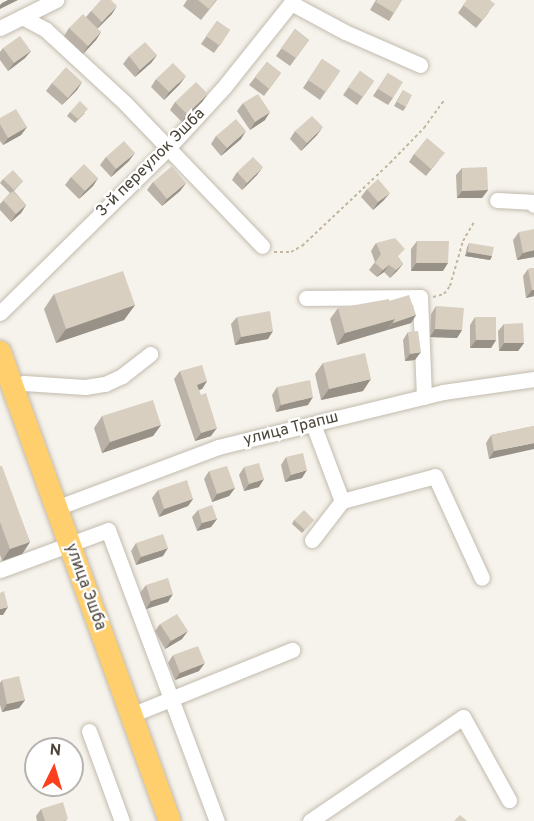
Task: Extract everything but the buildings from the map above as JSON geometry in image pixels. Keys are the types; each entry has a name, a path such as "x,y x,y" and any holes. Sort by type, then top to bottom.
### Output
{"highway":[{"name":"улица Эшба","path":"0,352 170,821"}],"street":[{"path":"0,28 56,0"},
{"name":"3-й переулок Эшба","path":"0,313 168,148 224,87 291,3 345,32 420,65"},
{"path":"22,17 46,30 126,103 262,246"},
{"path":"497,200 531,202 534,205"},
{"path":"306,298 420,297 424,397"},
{"path":"12,387 24,383 85,387 105,384 122,376 150,354"},
{"name":"улица Трапш","path":"56,508 218,447 424,397 503,381 534,379"},
{"path":"313,424 342,501"},
{"path":"312,540 342,501 435,476 482,578"},
{"path":"0,570 33,552 108,530 217,821"},
{"path":"131,715 292,650"},
{"path":"310,821 463,717 509,800"},
{"path":"89,731 122,821"}],"path":[{"path":"262,246 280,254 291,252 302,246 390,163 424,128 444,100"},
{"path":"420,297 444,294 454,272 463,241 474,222"}]}
